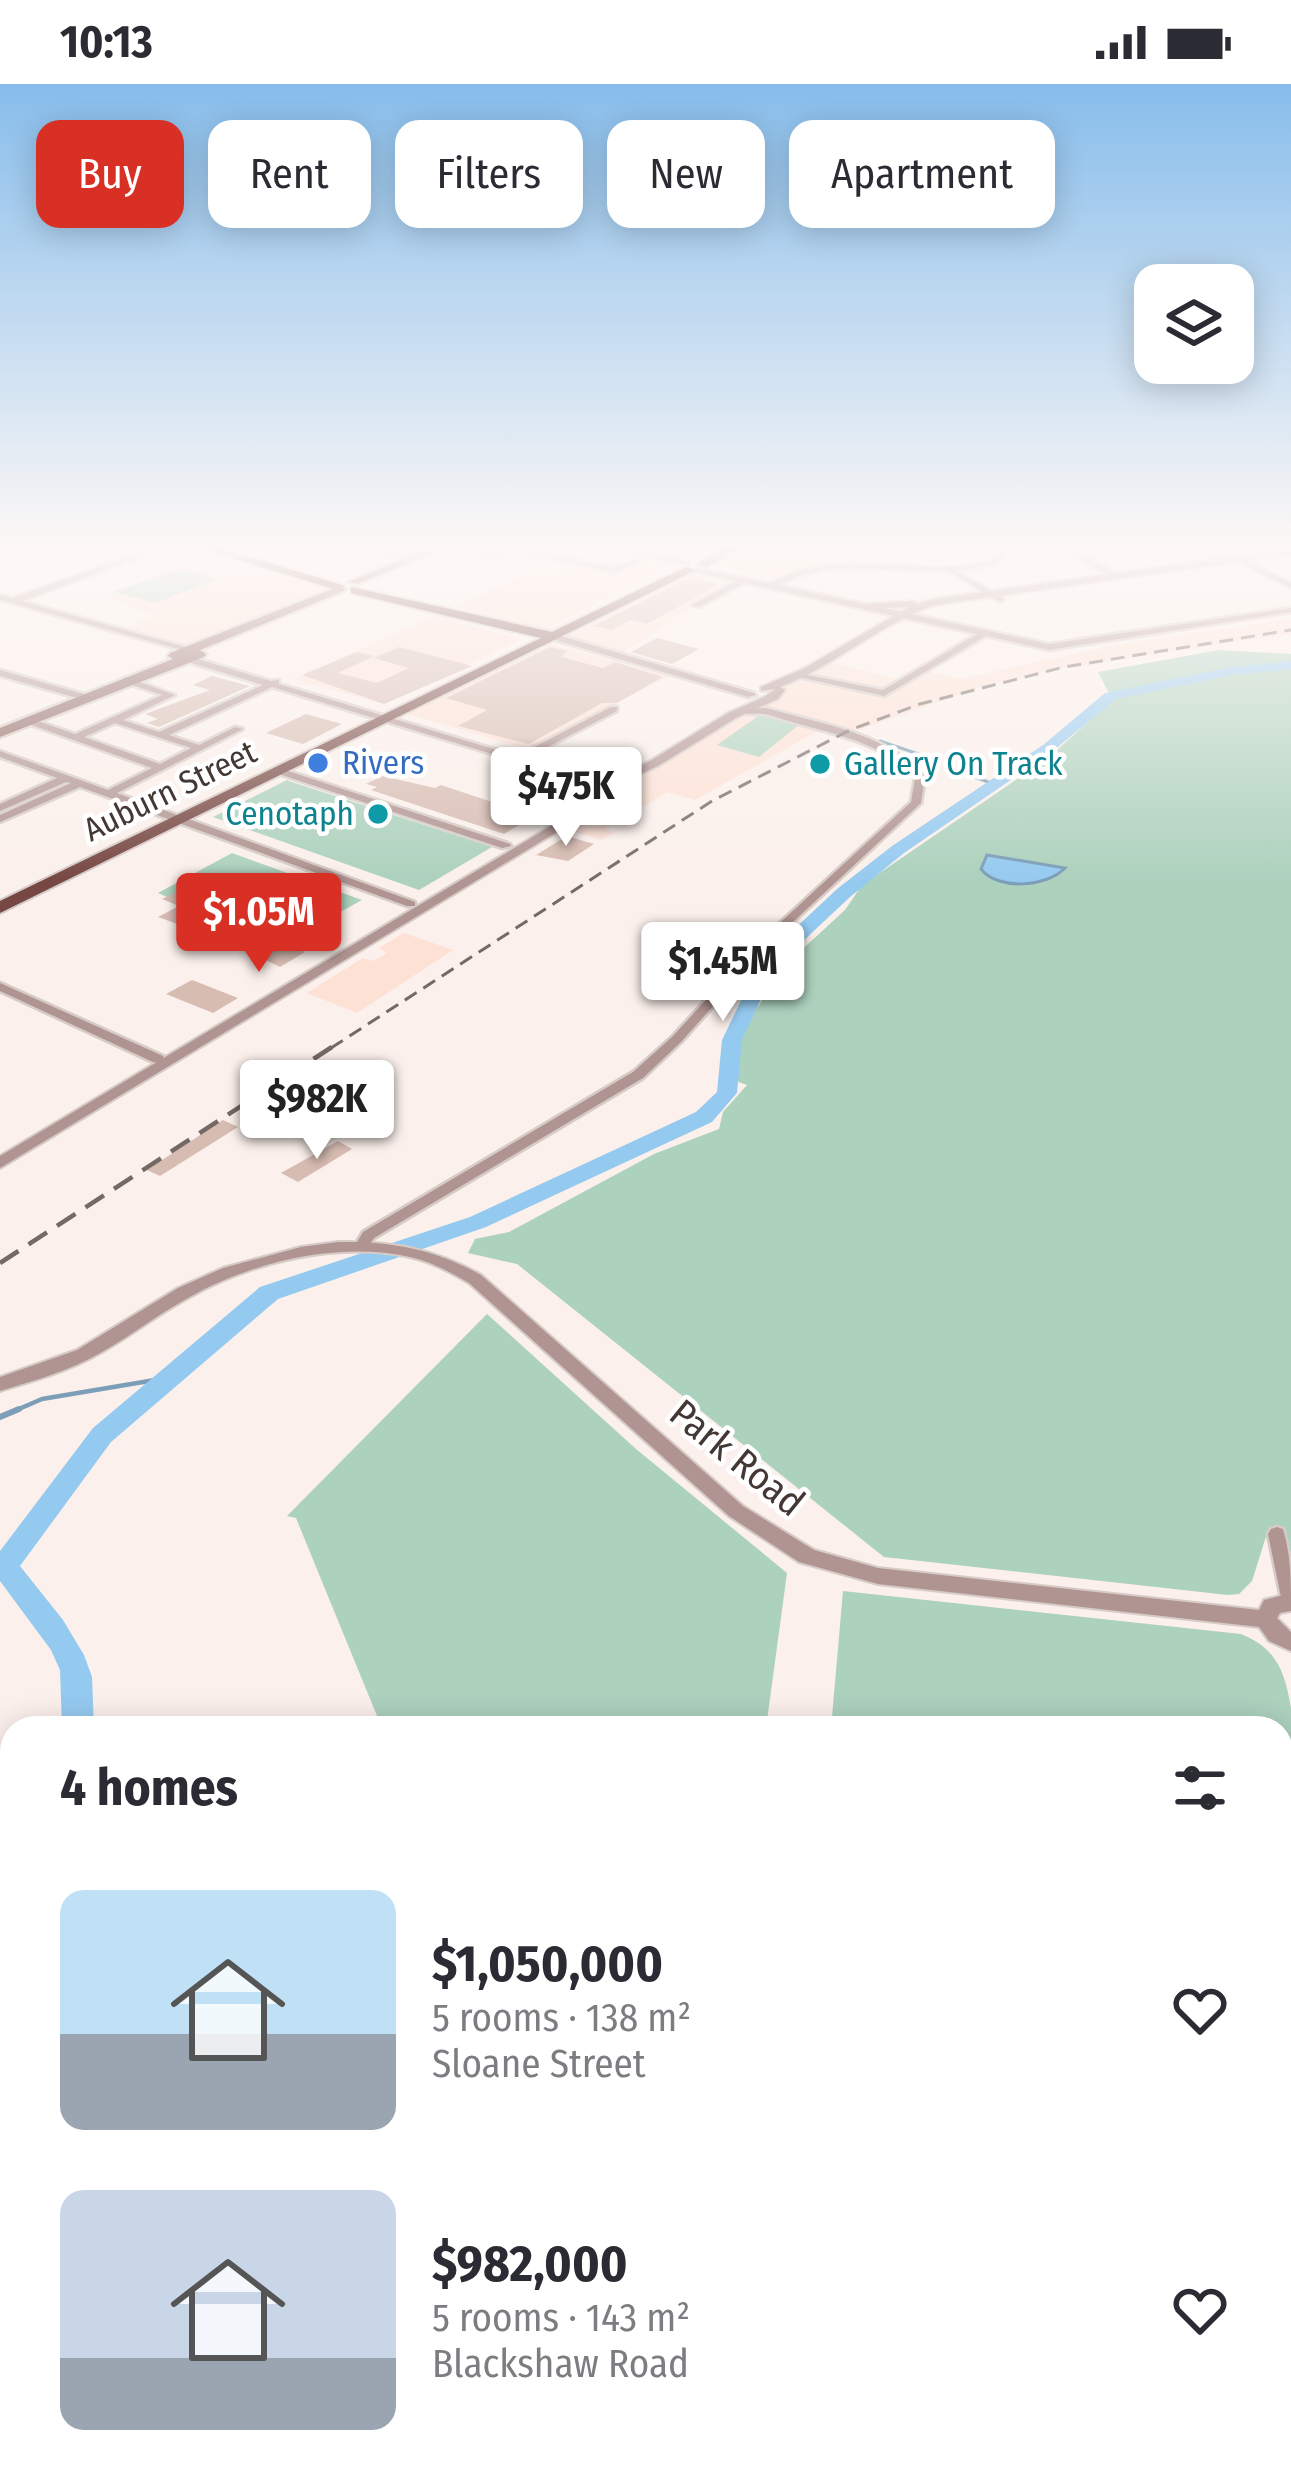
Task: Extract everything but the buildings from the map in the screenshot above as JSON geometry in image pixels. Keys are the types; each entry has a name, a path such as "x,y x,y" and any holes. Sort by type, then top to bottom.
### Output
{"main road":[{"path":"0,733 175,659"},
{"name":"Auburn Street","path":"0,906 501,659"},
{"name":"Auburn Street","path":"176,818 388,715"}],"street":[{"path":"206,659 618,782"},
{"path":"361,1247 368,1235 612,1092 668,1049 762,945 916,803 921,783 918,772 878,750 794,719 727,685 629,659"},
{"path":"0,1159 506,845 826,659"},
{"path":"793,679 871,694 884,692 940,659"},
{"path":"0,673 84,697"},
{"path":"74,738 170,695 126,680"},
{"path":"160,735 274,680"},
{"path":"524,756 614,709"},
{"path":"114,720 200,748"},
{"path":"29,721 159,766"},
{"path":"109,793 238,729"},
{"path":"0,754 411,904 461,882"},
{"path":"279,771 506,845 555,826"},
{"path":"0,808 66,778"},
{"path":"0,1159 555,826 618,782"},
{"path":"0,820 80,783"},
{"path":"382,931 399,924"},
{"path":"0,987 158,1059"},
{"name":"Park Road","path":"0,1384 79,1357 214,1279 304,1255 361,1247 386,1249 423,1256 475,1279 736,1510 807,1556 878,1576 1266,1619"},
{"path":"1277,1534 1291,1602 1272,1606 1266,1619 1276,1635 1291,1642"}],"shaded area":[{"path":"338,659 480,659 384,704 294,679"},
{"path":"515,659 607,659 669,676 527,749 405,713"},
{"path":"1052,659 1122,659 980,687 856,731 839,726 816,732 695,800 668,792 605,829 613,833 602,840 555,826 823,661 904,681 926,671 960,679"},
{"path":"404,933 453,950 357,1013 307,993 363,958 373,961 387,953 379,948"}],"green space":[{"path":"1170,659 1291,659 1291,1554 1285,1531 1268,1530 1252,1581 1239,1594 884,1557 517,1264 468,1253 475,1239 509,1232 654,1154 719,1129 723,1112 747,1085 736,1081 737,1035 795,956 845,910 862,885 1048,758 1106,706 1112,699 1098,672"},
{"path":"761,714 800,724 759,757 717,745"},
{"path":"287,780 492,847 419,890 213,817"},
{"path":"232,853 362,900 331,917 314,910 299,918 201,879 167,897 158,893"},
{"path":"487,1314 636,1449 787,1573 768,1716 377,1716 296,1518 287,1516"},
{"path":"843,1591 1241,1634 1271,1654 1282,1673 1291,1708 1291,1716 832,1716"}],"water":[{"path":"987,855 1065,868 1047,879 1010,883 981,869"}],"waterway":[{"path":"78,1716 76,1677 69,1655 5,1565 102,1435 269,1293 478,1222 704,1117 727,1093 732,1040 756,988 795,939 898,850 1048,748 1101,702 1133,689 1291,665"},
{"path":"880,741 936,760"},
{"path":"948,768 994,784"},
{"path":"16,1410 42,1399 167,1378"},
{"path":"0,1417 16,1410"},
{"path":"12,1412 16,1410"}],"railway":[{"path":"331,1048 712,801 850,730 920,704 1113,659"},
{"path":"0,1263 335,1045"}],"place":[{"name":"Rivers","path":"318,763"},
{"name":"Gallery On Track","path":"820,764"},
{"name":"Cenotaph","path":"378,814"}]}
